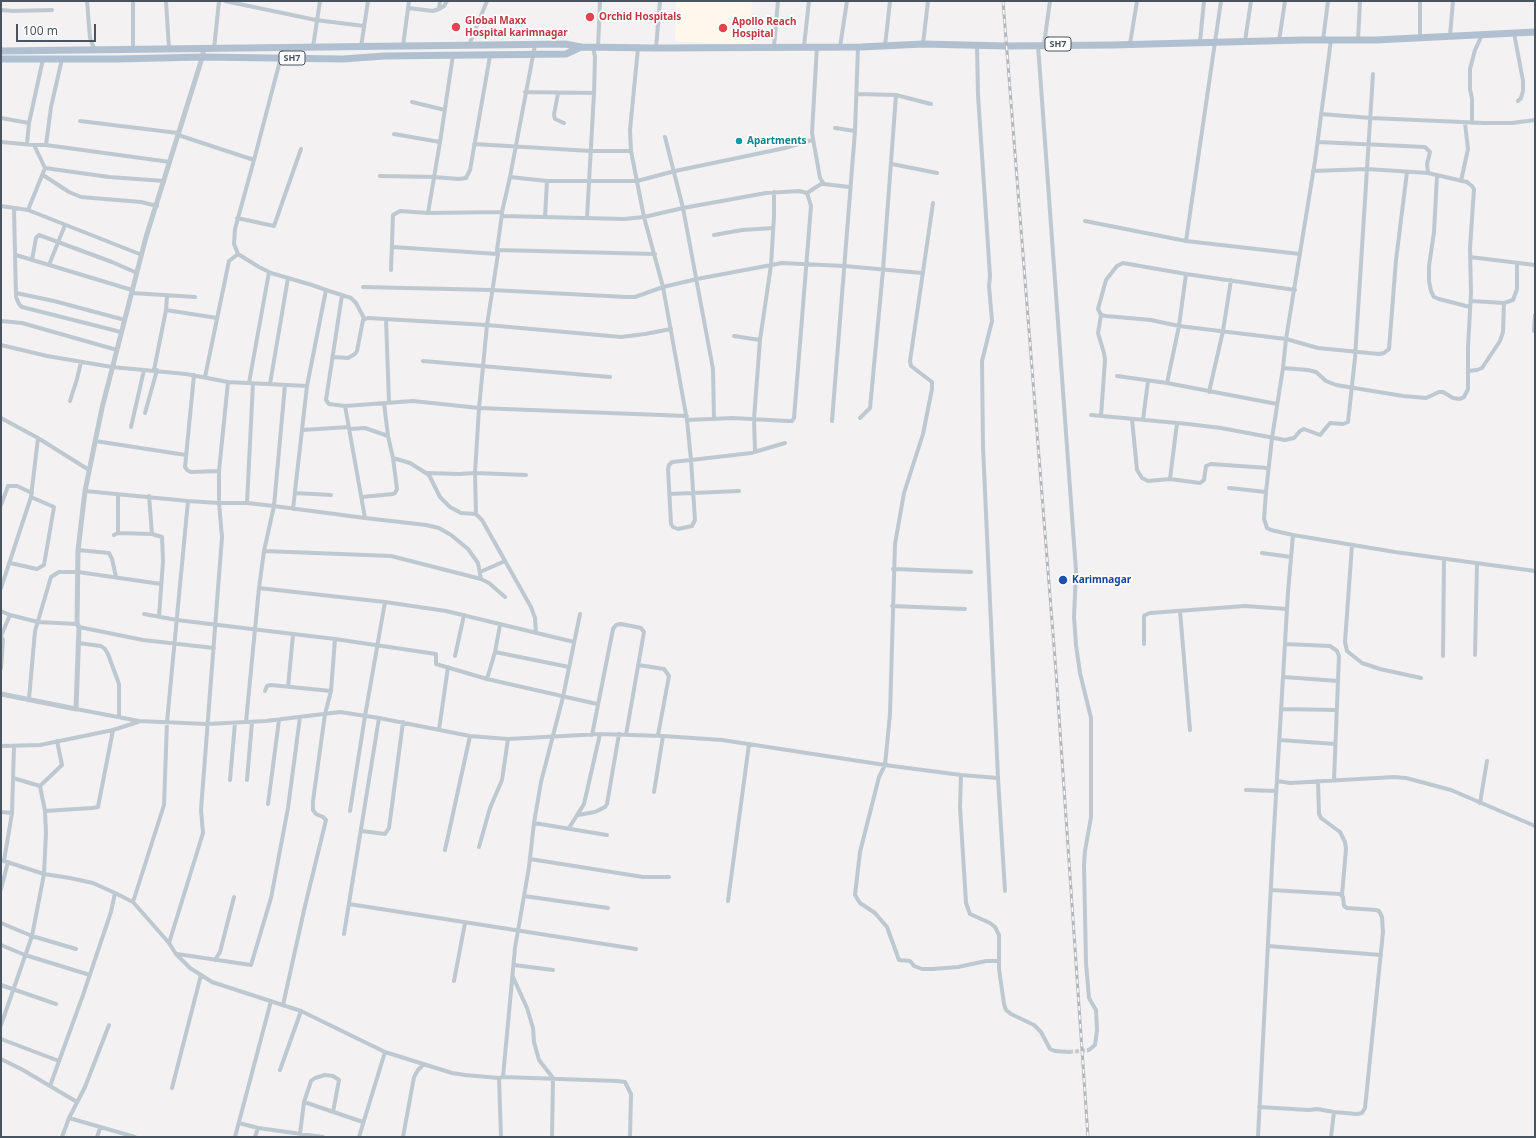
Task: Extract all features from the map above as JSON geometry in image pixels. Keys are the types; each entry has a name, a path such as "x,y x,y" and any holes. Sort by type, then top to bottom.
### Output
{"main road":[{"name":"SH7","path":"1,51 565,44 595,48 840,47 923,44 977,44 1007,46 1041,44 1420,39 1535,32"},
{"name":"SH7","path":"1,59 281,57 343,60 384,56 566,54 581,47"}],"street":[{"path":"87,1 90,38 95,51"},
{"path":"133,1 133,50"},
{"path":"166,1 169,50"},
{"path":"214,49 219,1"},
{"path":"225,1 316,20 364,26"},
{"path":"312,47 320,1"},
{"path":"361,47 368,1"},
{"path":"403,46 409,1"},
{"path":"439,9 440,1"},
{"path":"408,8 433,11 444,6 447,1"},
{"path":"469,46 487,1"},
{"path":"588,218 588,182 592,150 595,48 600,1"},
{"path":"656,48 660,1"},
{"path":"774,47 778,1"},
{"path":"804,46 809,1"},
{"path":"840,47 847,1"},
{"path":"886,46 890,1"},
{"path":"923,44 928,1"},
{"path":"1050,1 1041,44 1076,572 1074,617 1076,645 1080,673 1090,718 1091,817 1084,858 1086,950 1088,992 1089,998 1096,1010 1097,1030 1095,1045 1089,1050"},
{"path":"1130,44 1137,1"},
{"path":"1200,42 1204,1"},
{"path":"1186,241 1222,1"},
{"path":"1245,41 1251,1"},
{"path":"1279,41 1285,1"},
{"path":"1323,40 1328,1"},
{"path":"1358,40 1360,1"},
{"path":"1420,1 1420,39"},
{"path":"1450,37 1453,1"},
{"path":"1,10 52,10"},
{"path":"1514,33 1523,81 1523,92 1518,101"},
{"path":"1472,123 1470,69 1475,50 1482,35"},
{"path":"1331,40 1318,142 1286,339 1268,468 1264,519 1267,528 1293,535 1352,545 1535,571"},
{"path":"977,44 978,95 992,321 982,361 983,447 998,778 1005,891"},
{"path":"476,514 474,472 487,325 502,214 516,147 534,45"},
{"path":"817,46 812,140 820,178 824,184"},
{"path":"832,422 849,187 855,131 854,108 857,94 858,46"},
{"path":"76,709 78,550 85,490 121,332 142,254 202,57 203,48"},
{"path":"638,48 630,130 631,151 644,217 663,287 687,418 691,460 696,520 694,524 689,527 678,529 673,527 671,524 667,477 668,465 672,462 691,460 755,452 785,443"},
{"path":"428,213 453,55"},
{"path":"380,176 466,178 469,174 490,56"},
{"path":"281,57 237,218 234,244 238,254 269,272 354,300 364,318 357,351 348,358 333,357"},
{"path":"27,144 29,123 43,59"},
{"path":"46,145 51,106 62,59"},
{"path":"1091,415 1221,428 1290,440 1304,429 1320,435 1331,423 1346,423 1348,420 1352,388 1355,351 1373,74"},
{"path":"525,92 594,93"},
{"path":"558,93 554,115 555,119 564,123"},
{"path":"857,94 896,94 931,104"},
{"path":"860,418 870,408 892,164 896,94"},
{"path":"412,102 445,110"},
{"path":"1321,114 1465,123 1512,123 1535,120"},
{"path":"1,118 29,123"},
{"path":"80,121 178,134 254,160"},
{"path":"1461,181 1468,149 1465,123"},
{"path":"835,128 855,131"},
{"path":"394,134 440,142"},
{"path":"665,137 675,171 683,208 713,369 714,419"},
{"path":"510,177 547,181 637,181 675,171 786,148 812,140"},
{"path":"1,142 46,145 170,162"},
{"path":"1318,142 1427,148 1430,152 1427,164 1428,173"},
{"path":"474,144 631,151"},
{"path":"28,210 45,168 34,145"},
{"path":"237,218 274,226 301,149"},
{"path":"892,164 937,173"},
{"path":"45,168 109,177 164,180"},
{"path":"1283,368 1316,372 1326,381 1352,388 1421,398 1443,392 1453,398 1460,399 1466,395 1471,301 1470,257 1474,189 1470,184 1428,173 1367,169 1313,171"},
{"path":"1101,315 1151,320 1179,326 1286,339 1318,348 1379,354 1384,353 1389,349 1396,260 1407,172"},
{"path":"43,175 68,192 81,197 141,202 157,206"},
{"path":"1437,176 1434,232 1429,266 1431,291 1434,297 1470,307"},
{"path":"545,217 547,181"},
{"path":"391,270 393,215 400,211 502,214 610,220 644,217 683,208 774,192 800,191 807,193 821,184 849,187"},
{"path":"755,452 754,419 760,340 771,264 774,192"},
{"path":"342,295 326,400 329,404 345,406 413,401 479,408 687,418 733,418 792,421 794,418 811,206 807,193"},
{"path":"933,203 910,361 911,366 932,382 932,389 920,444 904,493 895,544 893,569 890,714 885,765 879,777 860,852 854,895 860,902 875,913 887,927 899,960 910,962 914,966 922,969 958,967 986,961 998,961"},
{"path":"1,206 28,210 142,254"},
{"path":"14,209 16,296 22,307 121,332"},
{"path":"1085,222 1186,241 1300,254"},
{"path":"49,265 65,225"},
{"path":"714,235 742,230 773,228"},
{"path":"32,260 37,235 39,235 112,262 137,273"},
{"path":"393,248 497,252 655,254"},
{"path":"206,377 229,261 238,254"},
{"path":"16,255 132,291 167,296 195,297"},
{"path":"1470,257 1535,265"},
{"path":"1100,416 1105,360 1098,333 1101,315 1098,309 1106,280 1120,264 1126,262 1186,274 1295,290"},
{"path":"1471,301 1504,303 1513,300 1516,296 1517,263"},
{"path":"364,287 492,290 635,297 663,287 771,264 844,266 922,274"},
{"path":"247,503 251,383 269,272"},
{"path":"1167,383 1179,326 1186,274"},
{"path":"270,384 288,278"},
{"path":"1209,392 1223,331 1231,280"},
{"path":"293,509 307,386 326,290"},
{"path":"16,293 54,301 125,320"},
{"path":"145,414 156,370 167,296"},
{"path":"1468,371 1482,368 1500,341 1503,332 1504,303"},
{"path":"166,310 217,318"},
{"path":"1534,331 1535,316"},
{"path":"364,318 370,317 487,325 621,337 671,329"},
{"path":"386,319 389,403"},
{"path":"1,321 22,323 117,350"},
{"path":"734,336 760,340"},
{"path":"1,345 47,356 112,367 156,370 206,377 228,382 307,386"},
{"path":"423,361 610,377"},
{"path":"70,401 81,362"},
{"path":"131,427 144,370"},
{"path":"194,375 185,466 187,470 194,472 219,471"},
{"path":"1117,376 1167,383 1277,404"},
{"path":"1143,420 1148,380"},
{"path":"169,942 203,832 201,810 222,538 219,503 219,471 228,382"},
{"path":"246,722 259,588 264,551 274,506 285,385"},
{"path":"362,497 395,493 397,489 384,403"},
{"path":"345,406 365,518"},
{"path":"1,418 38,438 89,470"},
{"path":"1132,419 1137,470 1139,475 1148,482 1170,479 1200,483 1204,480 1206,466 1211,464 1268,468"},
{"path":"1170,479 1177,423"},
{"path":"302,430 365,428 388,436"},
{"path":"1,588 31,495 38,438"},
{"path":"95,441 186,455"},
{"path":"393,458 410,463 431,478 440,497 450,507 461,513 476,514 482,520 531,607 535,618 536,633"},
{"path":"424,473 459,474 474,472 526,475"},
{"path":"1,505 8,486 17,486 54,507 44,566 37,568 10,563"},
{"path":"1229,488 1266,492"},
{"path":"85,490 188,501 247,503 426,525 439,528 451,535 468,549 478,563 481,579"},
{"path":"669,494 739,491"},
{"path":"295,493 331,495"},
{"path":"118,494 116,534 160,535 163,540 159,616"},
{"path":"149,496 152,534"},
{"path":"133,902 164,805 167,722 188,501"},
{"path":"1258,1137 1276,791 1290,557 1293,535"},
{"path":"1352,545 1345,642 1347,651 1362,663 1380,670 1421,678"},
{"path":"78,550 109,553 116,577"},
{"path":"264,551 391,556 481,579 505,597"},
{"path":"1262,553 1290,557"},
{"path":"1443,656 1444,559"},
{"path":"480,572 505,561"},
{"path":"1475,656 1477,563"},
{"path":"893,569 971,572"},
{"path":"29,700 35,631 51,577 59,572 78,572 161,584"},
{"path":"259,588 386,602 446,611 574,642"},
{"path":"350,811 365,716 386,602"},
{"path":"892,606 965,609"},
{"path":"1144,644 1143,622 1145,615 1245,606 1287,609"},
{"path":"1,611 10,615 38,622 78,625 143,640 174,645 214,648"},
{"path":"1180,611 1190,730"},
{"path":"144,614 177,620 335,639 436,654 436,664 487,679 598,704"},
{"path":"501,1137 501,1077 517,931 530,860 534,823 541,782 563,697 580,614"},
{"path":"1,668 3,640 1,636 10,615"},
{"path":"455,656 464,615"},
{"path":"592,734 613,629 616,624 621,624 644,630 626,735"},
{"path":"487,679 495,652 500,625"},
{"path":"288,687 293,635"},
{"path":"284,1005 304,906 326,820 323,816 316,814 313,810 313,801 325,714 331,691 335,639"},
{"path":"78,643 101,646 108,654 119,684 119,717"},
{"path":"1285,644 1330,646 1335,648 1339,656 1334,780"},
{"path":"495,652 569,667"},
{"path":"638,665 664,669 669,676 658,735"},
{"path":"439,730 448,667"},
{"path":"1284,677 1338,681"},
{"path":"265,691 267,686 271,685 331,691"},
{"path":"1,694 139,721 208,724 235,723 279,720 340,712 403,722 470,736 508,739 592,734 658,735 749,744 885,765 961,775 998,778"},
{"path":"1282,709 1336,710"},
{"path":"176,954 251,965 272,891 288,808 300,717"},
{"path":"344,934 362,831 379,718"},
{"path":"268,804 279,720"},
{"path":"1,746 40,744 57,741 113,730 139,721"},
{"path":"247,780 252,722"},
{"path":"362,831 382,834 386,833 389,828 403,722"},
{"path":"230,780 235,723"},
{"path":"45,811 92,808 98,806 113,730"},
{"path":"569,828 584,804 600,734"},
{"path":"578,815 601,809 607,804 619,734"},
{"path":"445,850 470,736"},
{"path":"654,792 663,736"},
{"path":"479,847 490,808 502,780 508,739"},
{"path":"1280,740 1335,744"},
{"path":"40,786 62,765 57,741"},
{"path":"728,901 749,744"},
{"path":"1,889 12,813 14,746"},
{"path":"1480,803 1487,761"},
{"path":"961,775 960,806 966,903 970,914 990,923 995,927 999,935 998,961 1006,1010 1034,1025 1041,1032 1050,1049 1054,1051 1069,1052"},
{"path":"1277,781 1290,783 1400,777 1451,790 1535,826"},
{"path":"13,778 40,786"},
{"path":"1259,1107 1309,1110 1317,1109 1357,1114 1362,1112 1365,1108 1383,923 1381,914 1376,910 1347,908 1344,906 1342,895 1346,848 1345,842 1340,832 1321,818 1319,814 1318,781"},
{"path":"1,1025 32,936 44,874 46,833 45,811 40,786"},
{"path":"1246,790 1276,791"},
{"path":"1,812 12,813"},
{"path":"534,823 607,835"},
{"path":"530,860 643,877 669,877"},
{"path":"4,861 44,874 93,883 133,902 169,942 176,954 190,968 212,982 301,1011 384,1052 465,1075 625,1082 631,1094 630,1137"},
{"path":"1271,890 1342,895"},
{"path":"50,1086 90,975 111,912 115,893"},
{"path":"524,896 608,908"},
{"path":"215,960 220,952 234,897"},
{"path":"349,904 636,949"},
{"path":"1,923 32,936 76,949"},
{"path":"454,981 465,923"},
{"path":"1,945 25,955 90,975"},
{"path":"1268,946 1380,955"},
{"path":"514,965 553,970"},
{"path":"172,1088 201,975"},
{"path":"512,975 527,1008 533,1028 534,1042 539,1060 553,1078 552,1137"},
{"path":"1,985 56,1004"},
{"path":"235,1137 271,1001"},
{"path":"280,1070 301,1011"},
{"path":"62,1137 69,1118 95,1063 109,1026"},
{"path":"1,1039 59,1061"},
{"path":"359,1137 384,1052"},
{"path":"1,1059 23,1070 77,1102"},
{"path":"403,1137 414,1077 424,1064"},
{"path":"300,1134 304,1102 311,1081 315,1078 325,1075 338,1078 340,1082 333,1112"},
{"path":"304,1102 363,1122"},
{"path":"1331,1137 1334,1112"},
{"path":"69,1118 135,1137"},
{"path":"239,1123 258,1128 323,1137"},
{"path":"97,1137 100,1128"},
{"path":"255,1137 258,1128"}],"shaded area":[{"path":"676,1 752,1 750,45 675,41"}],"tunnel":[{"path":"1069,1052 1089,1050"}],"railway":[{"path":"1003,1 1056,672 1088,1137"}],"place":[{"name":"Orchid Hospitals","path":"590,17"},
{"name":"Global Maxx Hospital karimnagar","path":"456,27"},
{"name":"Apollo Reach Hospital","path":"723,28"},
{"name":"Apartments","path":"739,141"},
{"name":"Karimnagar","path":"1063,580"}]}
